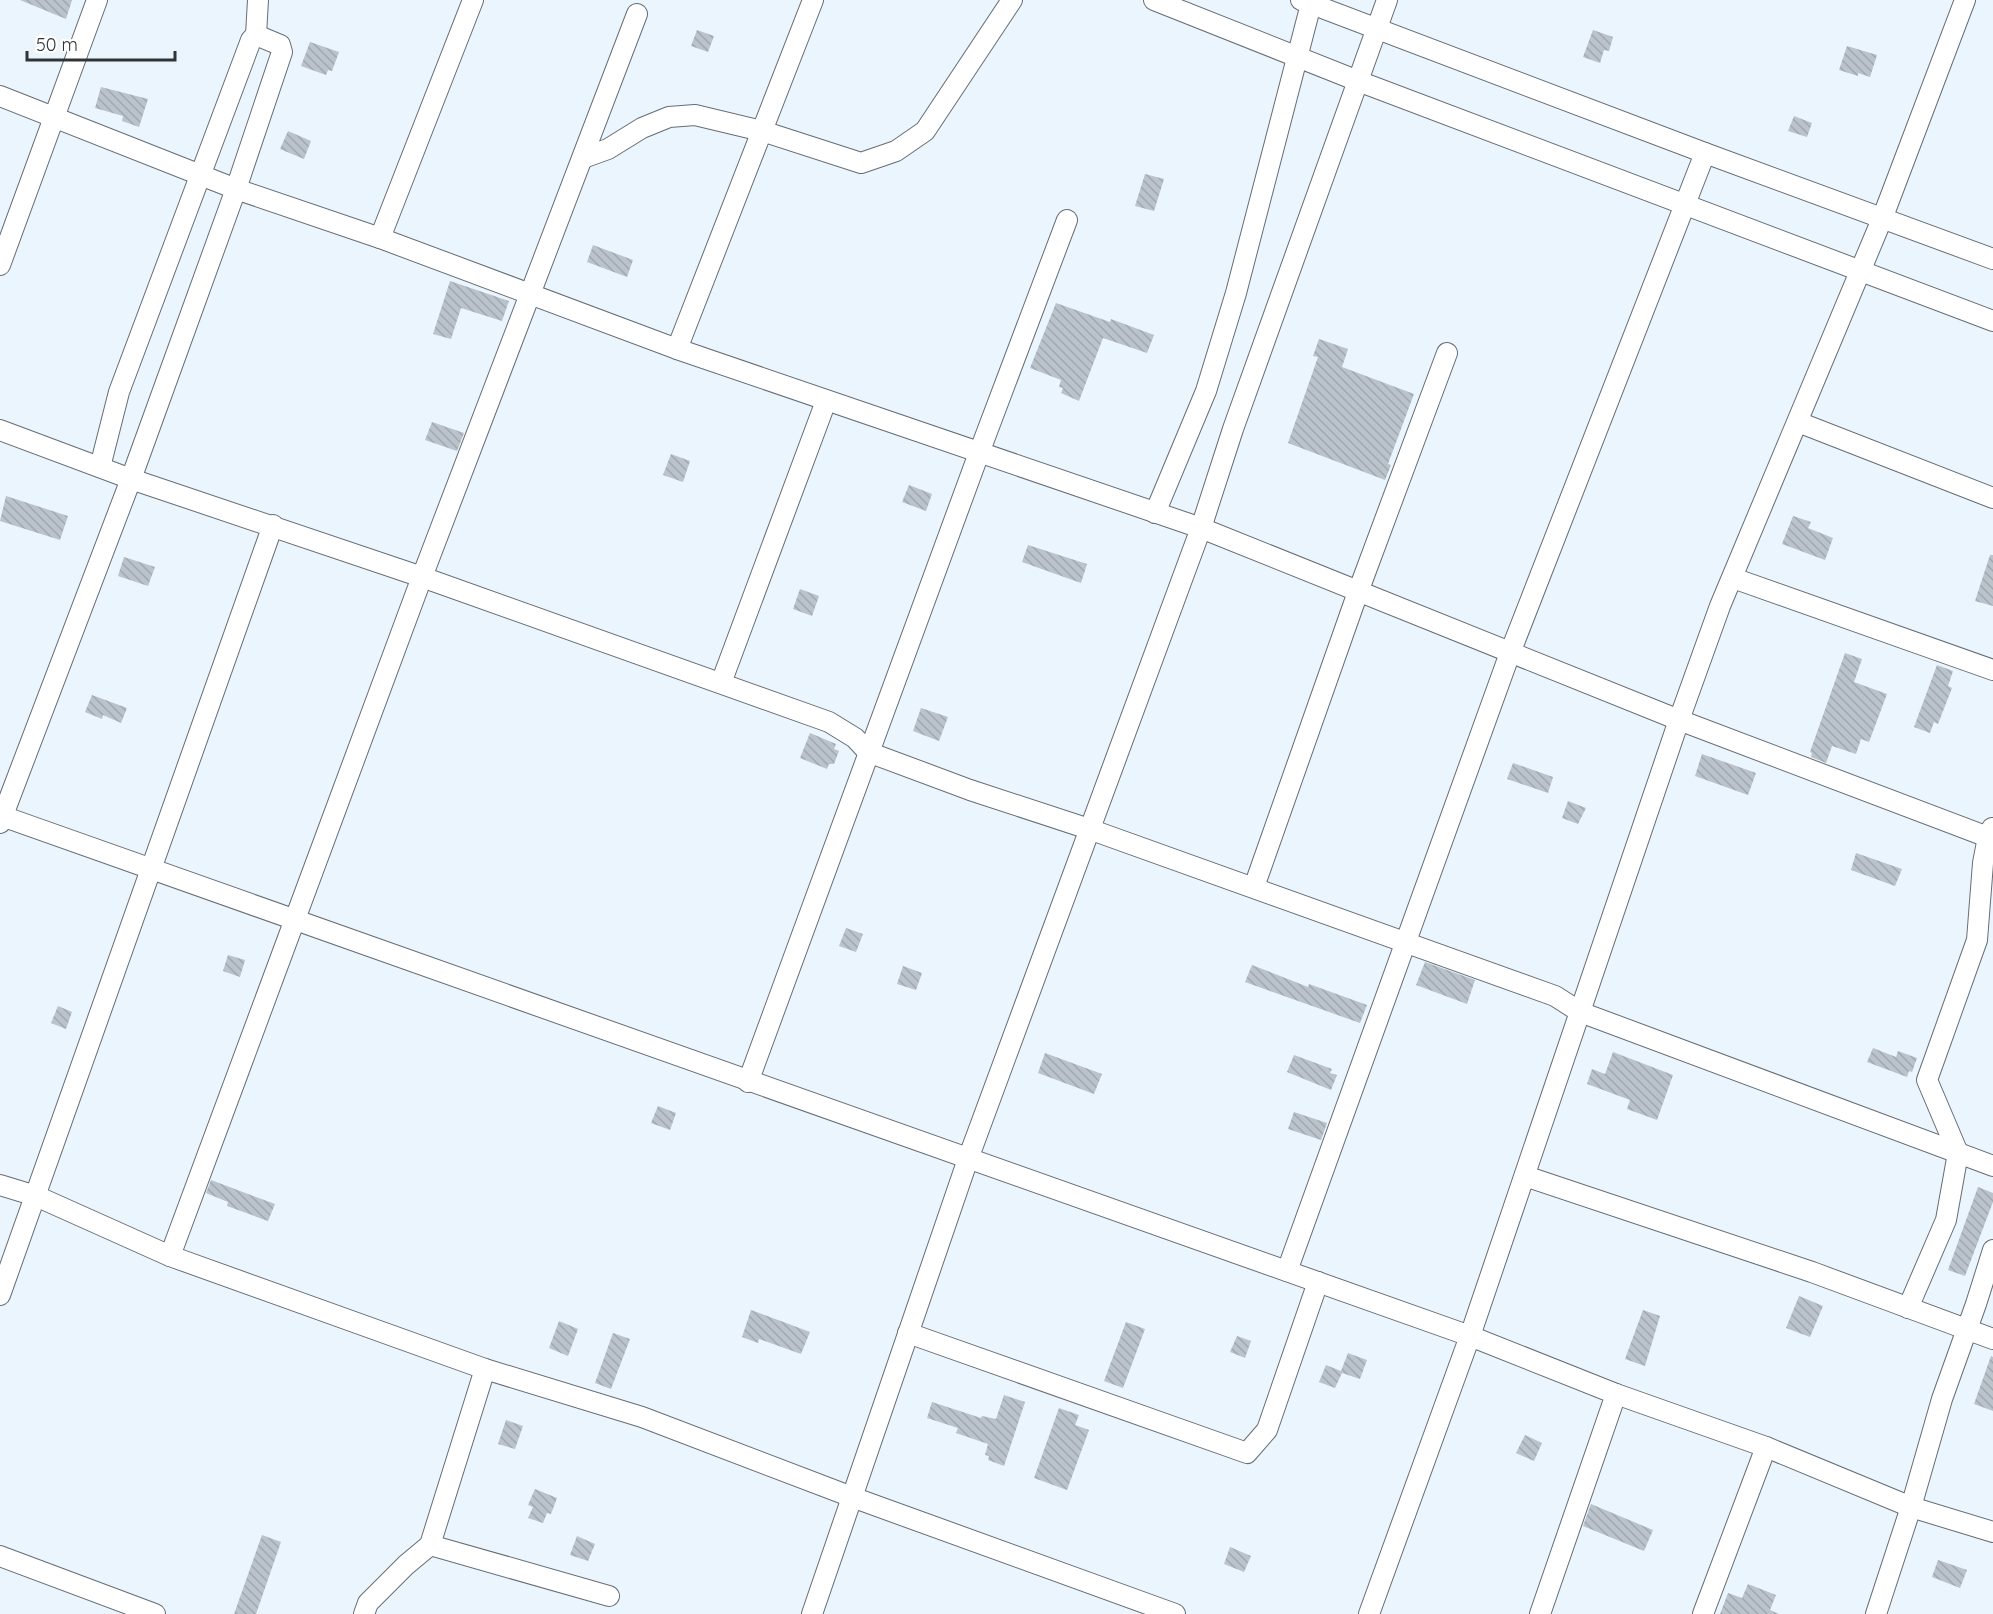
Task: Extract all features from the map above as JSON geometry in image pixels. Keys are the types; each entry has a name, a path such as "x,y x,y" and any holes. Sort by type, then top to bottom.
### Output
{"street":[{"path":"0,265 97,0"},
{"path":"100,467 119,392 251,40 256,35 258,0"},
{"path":"380,238 473,0"},
{"path":"677,349 813,0"},
{"path":"583,158 608,149 642,128 669,117 695,115 762,131 861,163 896,151 925,131 1012,0"},
{"path":"1154,0 1358,81 1993,321"},
{"path":"812,1614 968,1159 1201,528 1233,429 1387,0"},
{"path":"1369,1614 1470,1336 1679,720 1720,606 1882,219 1965,0"},
{"path":"1155,513 1206,391 1233,304 1297,57 1306,2 1993,259"},
{"path":"170,1256 422,577 637,14"},
{"path":"256,35 280,45 282,52 236,189 131,479 5,790 1,820 152,869 1470,1336 1616,1394 1766,1447 1911,1506 1993,1532"},
{"path":"0,96 236,189 380,238 677,349 1201,528 1679,720 1991,834 1983,863 1977,940 1927,1080 1958,1153 1946,1220 1908,1308"},
{"path":"1287,1271 1510,653 1705,153"},
{"path":"748,1082 1067,220"},
{"path":"1254,887 1358,592 1447,353"},
{"path":"721,683 826,400"},
{"path":"1798,422 1993,498"},
{"path":"0,430 131,479 273,525 829,722 855,738 868,753 1406,941 1555,996 1580,1012 1993,1166"},
{"path":"0,1295 273,525"},
{"path":"1733,578 1993,670"},
{"path":"1525,1176 1812,1272 1993,1339"},
{"path":"0,1185 36,1196 170,1256 485,1369 642,1417 852,1497 1176,1614"},
{"path":"1876,1614 1942,1399 1993,1250"},
{"path":"908,1333 1247,1453 1267,1430 1318,1282"},
{"path":"364,1614 368,1603 430,1545 485,1369"},
{"path":"1540,1614 1567,1542 1616,1394"},
{"path":"1703,1614 1766,1447"},
{"path":"430,1545 609,1596"},
{"path":"0,1556 155,1614"}],"building":[{"path":"20,0 72,0 66,19"},
{"path":"697,30 714,36 708,52 691,46"},
{"path":"1593,30 1613,37 1609,51 1604,50 1600,63 1583,57"},
{"path":"310,42 339,52 332,71 328,70 326,75 301,66"},
{"path":"1847,46 1877,55 1870,77 1839,70"},
{"path":"101,87 148,99 139,127 122,121 123,116 95,108"},
{"path":"1794,116 1812,123 1807,137 1788,131"},
{"path":"288,131 311,141 304,159 280,149"},
{"path":"1145,174 1164,179 1154,211 1135,206"},
{"path":"593,245 633,260 627,277 587,262"},
{"path":"450,281 509,301 502,321 461,308 451,339 433,334"},
{"path":"1056,303 1110,322 1111,319 1154,335 1147,353 1103,338 1079,401 1061,393 1063,388 1059,387 1061,380 1030,368"},
{"path":"1319,339 1348,349 1342,367 1414,394 1388,464 1391,465 1385,480 1288,443 1318,357 1313,356"},
{"path":"432,422 464,433 457,451 425,440"},
{"path":"671,454 690,461 683,482 663,475"},
{"path":"909,485 932,494 926,511 902,502"},
{"path":"6,496 68,516 60,540 0,521"},
{"path":"1793,516 1811,522 1808,528 1833,538 1825,560 1782,544"},
{"path":"1028,545 1087,564 1081,583 1022,562"},
{"path":"1990,555 1993,555 1993,606 1975,601"},
{"path":"124,557 155,567 148,586 118,576"},
{"path":"800,589 819,596 812,616 793,609"},
{"path":"1845,653 1862,659 1854,682 1887,694 1869,742 1861,739 1856,754 1832,746 1826,763 1811,757 1810,752"},
{"path":"1937,665 1953,671 1948,686 1952,688 1938,724 1934,722 1930,733 1914,727"},
{"path":"92,695 127,708 121,723 103,715 102,719 85,712"},
{"path":"921,708 948,717 939,741 913,731"},
{"path":"810,733 836,744 834,749 839,751 834,764 829,764 827,769 800,758"},
{"path":"1702,754 1756,773 1748,795 1695,776"},
{"path":"1513,763 1553,777 1548,793 1507,779"},
{"path":"1568,801 1586,808 1578,824 1562,818"},
{"path":"1856,853 1902,869 1895,886 1851,870"},
{"path":"846,928 863,934 856,952 839,946"},
{"path":"228,955 245,960 240,977 223,971"},
{"path":"1425,962 1475,980 1467,1004 1416,985"},
{"path":"1252,965 1308,987 1309,984 1367,1005 1360,1023 1245,982"},
{"path":"903,966 922,973 916,990 897,984"},
{"path":"58,1006 72,1012 66,1029 51,1023"},
{"path":"1873,1048 1896,1057 1898,1051 1917,1058 1912,1072 1909,1071 1907,1077 1867,1062"},
{"path":"1613,1052 1673,1075 1657,1120 1627,1109 1630,1100 1587,1084 1592,1069 1605,1074"},
{"path":"1045,1053 1102,1074 1094,1094 1038,1073"},
{"path":"1294,1055 1332,1069 1330,1073 1337,1075 1331,1090 1287,1072"},
{"path":"658,1106 676,1113 670,1130 651,1123"},
{"path":"1294,1112 1327,1123 1321,1140 1288,1129"},
{"path":"211,1180 275,1204 268,1221 227,1206 228,1202 206,1193"},
{"path":"1978,1187 1993,1193 1993,1202 1965,1276 1948,1270"},
{"path":"1799,1296 1823,1306 1810,1337 1786,1328"},
{"path":"751,1310 810,1332 801,1354 759,1339 758,1343 742,1337"},
{"path":"1643,1310 1660,1316 1645,1366 1625,1359"},
{"path":"559,1321 578,1329 568,1356 549,1348"},
{"path":"1126,1322 1145,1329 1123,1388 1104,1381"},
{"path":"613,1333 630,1339 611,1389 595,1383"},
{"path":"1237,1336 1251,1341 1245,1358 1230,1352"},
{"path":"1348,1353 1367,1360 1360,1379 1342,1373 1335,1388 1319,1382 1326,1365 1341,1371"},
{"path":"1991,1356 1993,1357 1993,1411 1974,1404"},
{"path":"1004,1395 1025,1402 1004,1466 988,1460 989,1456 985,1455 988,1444 956,1433 958,1428 927,1418 932,1402 981,1418 982,1416 996,1419"},
{"path":"1059,1408 1079,1415 1075,1425 1089,1430 1067,1490 1034,1478"},
{"path":"506,1420 523,1426 515,1449 498,1444"},
{"path":"1525,1435 1542,1443 1534,1461 1516,1453"},
{"path":"535,1489 557,1498 551,1514 547,1513 543,1523 528,1518 533,1507 528,1505"},
{"path":"1591,1504 1653,1530 1644,1551 1583,1526"},
{"path":"262,1535 281,1542 256,1614 234,1614"},
{"path":"577,1536 595,1544 588,1561 570,1555"},
{"path":"1230,1547 1251,1556 1244,1572 1224,1564"},
{"path":"1938,1560 1967,1570 1960,1588 1932,1577"},
{"path":"1748,1584 1776,1595 1770,1610 1779,1614 1720,1614 1728,1593 1742,1598"}]}
